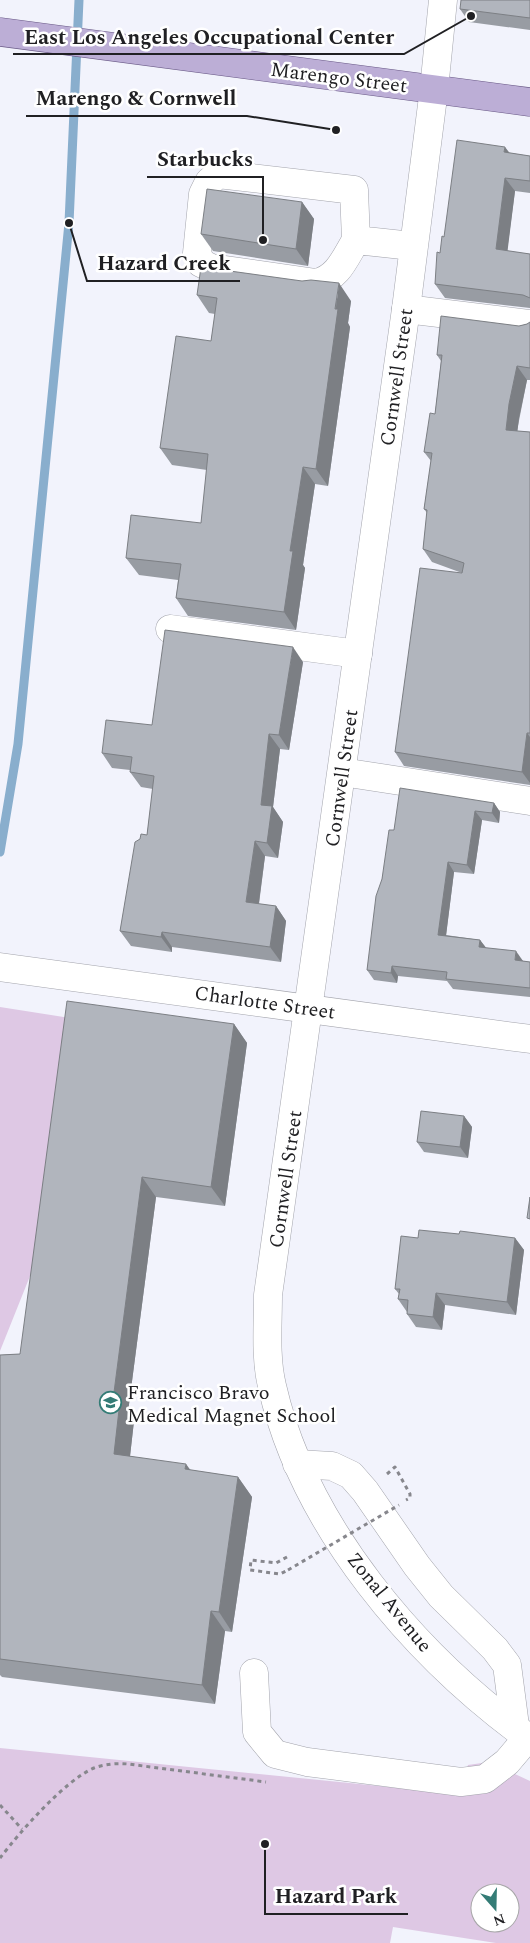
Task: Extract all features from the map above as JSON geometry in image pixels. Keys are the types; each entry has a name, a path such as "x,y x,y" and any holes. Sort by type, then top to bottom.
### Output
{"main road":[{"name":"Marengo Street","path":"0,32 198,60 530,102"}],"street":[{"name":"Cornwell Street","path":"297,1464 272,1384 268,1341 268,1295 310,1008 406,309 412,246 434,89 443,0"},
{"path":"218,174 354,190 356,240 335,274 326,281 316,283 212,268 201,264 197,253 202,194 209,182 218,174"},
{"path":"356,240 412,246"},
{"path":"406,309 530,324"},
{"path":"170,629 358,654"},
{"path":"342,772 530,801"},
{"name":"Charlotte Street","path":"0,967 310,1008 529,1031"},
{"path":"254,1673 257,1732 275,1754 307,1762 461,1782 485,1779 496,1772 524,1734 507,1665 495,1649 441,1596 365,1491 350,1475 332,1466 297,1464"},
{"name":"Zonal Avenue","path":"297,1464 317,1503 364,1576 412,1637 469,1689 524,1734"}],"path":[{"path":"287,1557 276,1563 251,1560 250,1570 280,1574 410,1498 410,1494 395,1467 386,1472 391,1480"},
{"path":"0,1858 22,1829 76,1778 94,1768 114,1763 276,1783"},
{"path":"0,1805 22,1829"}],"shaded area":[{"path":"0,1007 70,1018 36,1261 0,1351"},
{"path":"0,1748 459,1794 468,1765 489,1762 530,1781 530,1943 496,1943 393,1927 390,1943 0,1943"}],"building":[{"path":"461,0 530,0 530,18 460,9"},
{"path":"457,140 505,147 504,152 530,156 530,181 505,178 496,249 530,254 530,298 523,295 435,284 437,252 440,253 442,236 444,237"},
{"path":"207,189 302,202 296,249 201,234"},
{"path":"201,267 302,281 339,283 335,309 338,309 316,469 303,467 290,551 293,551 284,612 176,598 181,564 126,558 131,515 201,523 208,454 160,448 176,336 211,341 217,298 197,295"},
{"path":"441,316 519,326 530,322 530,368 517,366 506,430 530,432 530,733 527,733 522,772 395,752 420,568 462,573 464,563 423,549 427,510 424,509 432,453 424,452 430,413 435,414 442,355 437,355"},
{"path":"165,630 293,647 279,735 269,734 261,805 272,806 267,843 255,841 246,902 276,906 270,947 162,932 161,937 120,931 135,842 140,839 141,834 147,835 154,776 130,772 132,757 102,753 106,720 152,725"},
{"path":"400,788 494,803 492,813 475,811 467,865 448,862 438,935 480,940 479,947 516,951 515,960 530,962 530,988 446,979 447,972 392,966 391,973 367,970 376,896 382,879 389,830 394,830"},
{"name":"Francisco Bravo Medical Magnet School","path":"67,1001 234,1024 211,1187 142,1177 113,1400 120,1401 114,1454 186,1464 185,1469 238,1477 219,1612 211,1611 202,1685 0,1659 0,1355 20,1354"},
{"path":"421,1111 464,1116 460,1147 417,1142"},
{"path":"530,1197 530,1219 527,1218"},
{"path":"419,1230 459,1234 460,1231 515,1238 507,1302 436,1293 433,1317 407,1314 408,1300 398,1299 400,1289 395,1289 401,1236 418,1238"}],"waterway":[{"path":"0,852 18,744 69,223 79,0"}],"place":[{"name":"East Los Angeles Occupational Center","path":"471,16"},
{"name":"Marengo & Cornwell","path":"336,130"},
{"name":"Hazard Creek","path":"69,223"},
{"name":"Starbucks","path":"263,240"},
{"name":"Francisco Bravo Medical Magnet School","path":"111,1403"},
{"name":"Hazard Park","path":"265,1844"}]}
